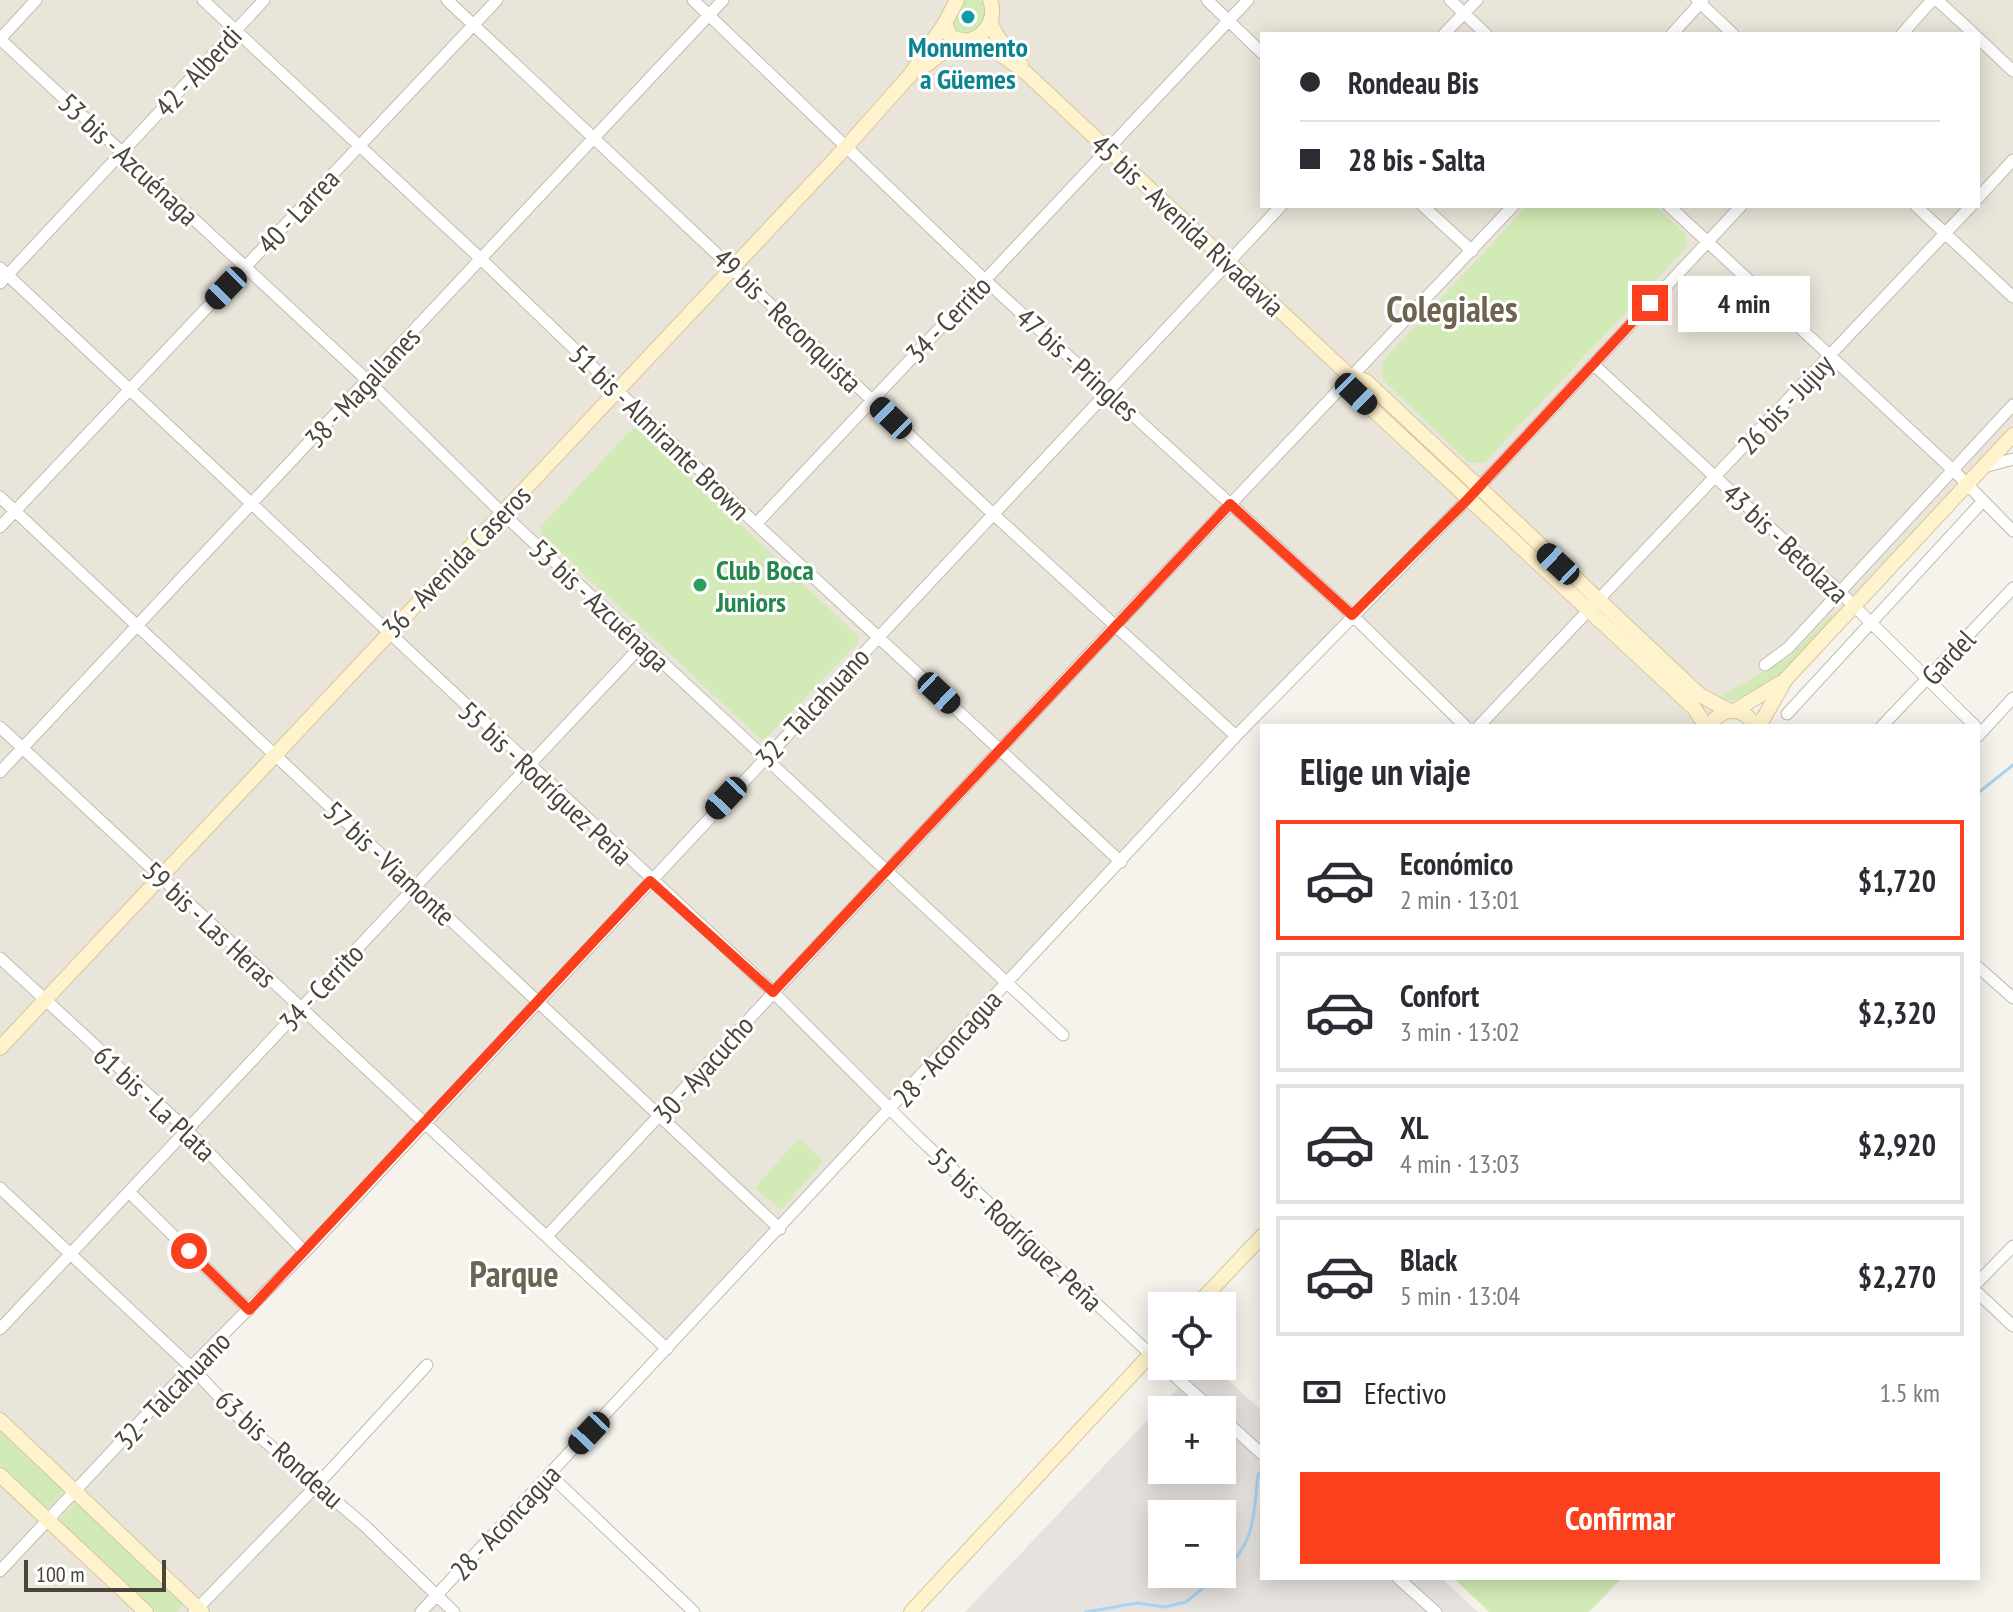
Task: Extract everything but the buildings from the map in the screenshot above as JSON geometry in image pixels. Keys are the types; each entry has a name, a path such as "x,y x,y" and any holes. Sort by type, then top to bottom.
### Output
{"main road":[{"path":"990,0 991,20"},
{"path":"991,20 998,0"},
{"name":"36 - Avenida Caseros","path":"0,1048 275,758 386,633 847,146 911,74 948,8"},
{"name":"45 bis - Avenida Rivadavia","path":"948,8 950,36 987,45 1025,72 1351,377 1366,381 1477,488 1706,724"},
{"name":"36 - Avenida Caseros","path":"911,74 945,51 980,36 991,20"},
{"name":"45 bis - Avenida Rivadavia","path":"991,20 997,36 1025,72"},
{"name":"45 bis - Avenida Rivadavia","path":"1351,377 1356,394 1467,500 1700,695 1750,717 1755,724"},
{"path":"1758,724 1786,679 2013,435"},
{"path":"1710,724 1715,718 1786,679"},
{"path":"1209,1292 1260,1238"},
{"path":"911,1612 1148,1373"},
{"path":"0,1420 198,1611"},
{"path":"0,1475 146,1612"}],"street":[{"path":"0,39 36,0"},
{"name":"51 bis - Almirante Brown","path":"203,0 481,259 756,524 1121,862"},
{"name":"42 - Alberdi","path":"3,275 264,0"},
{"name":"49 bis - Reconquista","path":"447,0 992,513 1236,736"},
{"name":"40 - Larrea","path":"0,527 497,0"},
{"name":"47 bis - Pringles","path":"693,0 985,280 1352,615 1463,724"},
{"name":"38 - Magallanes","path":"0,772 723,0"},
{"path":"1207,0 1260,51"},
{"name":"34 - Cerrito","path":"756,524 1248,0"},
{"path":"1450,0 1484,32"},
{"path":"1446,32 1477,0"},
{"path":"1904,32 1935,0 1971,32"},
{"path":"1674,32 1700,1 1731,32"},
{"name":"53 bis - Azcuénaga","path":"0,39 368,381 642,645 1063,1035"},
{"path":"1980,40 2013,71"},
{"path":"1980,196 2013,160"},
{"name":"32 - Talcahuano","path":"0,1571 191,1367 305,1252 422,1123 1279,208"},
{"path":"1425,208 1472,251"},
{"name":"30 - Ayacucho","path":"547,1236 1116,625 1511,208"},
{"path":"1671,208 1953,470 2013,531"},
{"name":"28 - Aconcagua","path":"421,1612 1236,736 1467,500 1739,208"},
{"path":"1918,208 2013,297"},
{"name":"26 bis - Jujuy","path":"1481,724 1969,208"},
{"name":"55 bis - Rodríguez Peña","path":"3,275 130,389 650,881 773,992 891,1110 1148,1352"},
{"name":"43 bis - Betolaza","path":"1593,364 1840,592 1971,724"},
{"path":"1765,665 1788,648 2013,405"},
{"path":"1984,467 2013,459"},
{"name":"57 bis - Viamonte","path":"0,497 780,1229"},
{"path":"1787,714 1983,501"},
{"name":"Gardel","path":"1884,724 2013,588"},
{"name":"34 - Cerrito","path":"0,1329 642,645"},
{"path":"1980,729 2013,698"},
{"name":"59 bis - Las Heras","path":"0,727 667,1349"},
{"name":"61 bis - La Plata","path":"0,958 187,1130 305,1252"},
{"path":"1980,969 2013,998"},
{"name":"63 bis - Rondeau","path":"0,1188 191,1367 248,1427 318,1484 454,1612"},
{"path":"130,1193 249,1310"},
{"path":"1980,1280 2013,1246"},
{"path":"1980,1295 2013,1326"},
{"path":"198,1611 427,1365"},
{"name":"55 bis - Rodríguez Peña","path":"1179,1380 1197,1396"},
{"path":"1236,1431 1260,1452"},
{"path":"549,1474 694,1612"},
{"path":"1400,1580 1436,1612"}],"shaded area":[{"path":"0,0 2013,0 2013,435 1786,679 1713,724 1463,724 1352,616 667,1349 422,1123 191,1367 454,1612 0,1612"},
{"path":"1186,1380 1228,1380 1260,1409 1260,1580 1443,1580 1478,1612 965,1612 1148,1420 1148,1484 1236,1484 1236,1396 1170,1396"}],"green space":[{"path":"965,0 980,0 987,14 985,20 975,29 952,31 953,13"},
{"path":"1525,208 1657,208 1686,234 1687,247 1484,463 1468,462 1383,380 1382,362"},
{"name":"Club Boca Juniors","path":"633,428 639,428 858,636 858,643 763,741 541,534 540,527"},
{"path":"1832,614 1831,622 1809,647 1765,687 1733,700 1719,697 1788,658"},
{"path":"799,1138 823,1161 781,1210 755,1188"},
{"path":"0,1431 64,1491 47,1510 0,1465"},
{"path":"76,1501 184,1603 176,1612 157,1612 59,1520"},
{"path":"1456,1580 1620,1580 1589,1612 1489,1612"}],"waterway":[{"path":"1980,791 2013,765"},
{"path":"1236,1557 1251,1528 1260,1473"},
{"path":"1086,1612 1137,1603 1165,1607 1186,1602 1203,1588"}],"place":[{"name":"Monumento a Güemes","path":"968,17"},
{"name":"Club Boca Juniors","path":"700,585"}],"district":[{"name":"Colegiales","path":"1452,308"},
{"name":"Parque","path":"514,1273"}],"route":[{"path":"189,1251 249,1310 650,881 773,992 1230,504 1352,615 1467,500 1650,303"}]}
